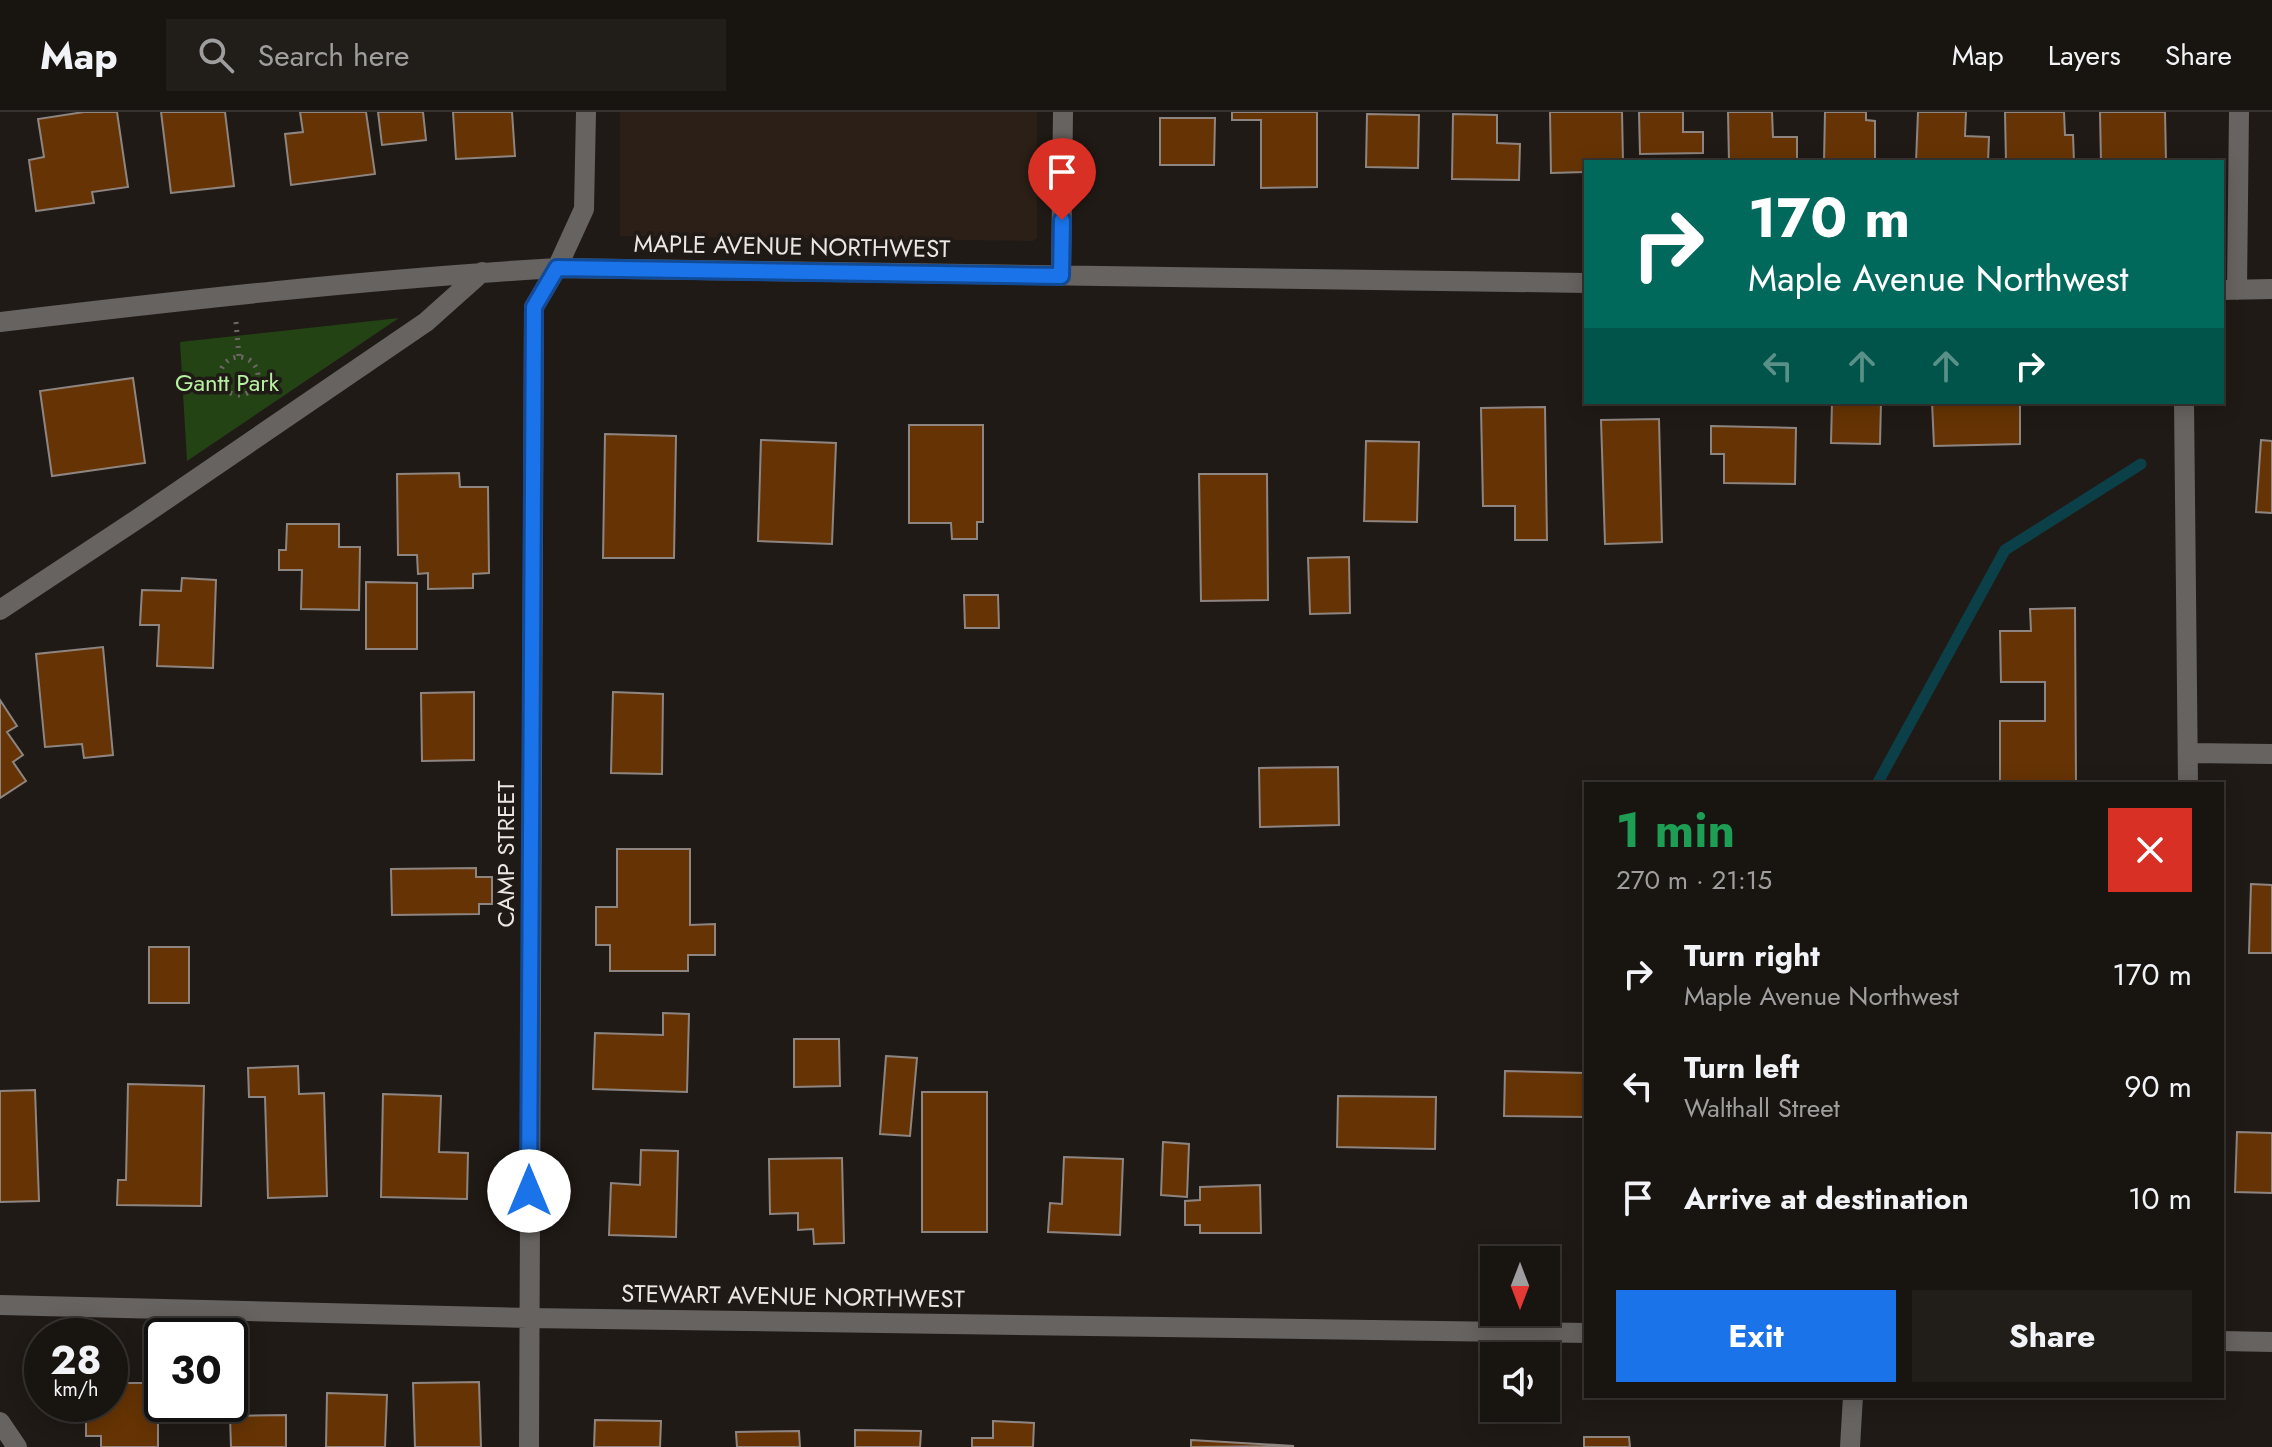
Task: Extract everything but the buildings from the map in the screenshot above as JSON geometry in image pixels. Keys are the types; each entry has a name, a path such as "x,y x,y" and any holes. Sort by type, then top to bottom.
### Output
{"street":[{"name":"CAMP STREET","path":"529,1447 534,307 557,268 584,209 586,112"},
{"path":"1061,276 1063,112"},
{"path":"2239,112 2230,290 2272,289"},
{"name":"MAPLE AVENUE NORTHWEST","path":"0,322 233,294 557,268 1584,283"},
{"path":"0,610 426,322 482,272"},
{"path":"2184,404 2188,782"},
{"path":"2188,753 2272,754"},
{"name":"STEWART AVENUE NORTHWEST","path":"0,1305 528,1318 1584,1333"},
{"path":"2224,1341 2272,1342"},
{"path":"1850,1447 1853,1398"},
{"path":"0,1422 17,1447"}],"path":[{"path":"232,358 244,358 254,365 257,382 250,392 237,395 226,390 220,372 227,362 232,358"}],"shaded area":[{"path":"620,112 1037,112 1037,238 1033,241 620,236"}],"green space":[{"name":"Gantt Park","path":"399,318 187,461 180,342"}],"waterway":[{"path":"1878,782 2005,550 2141,464"}],"route":[{"path":"529,1191 534,307 557,268 1061,276 1062,220"}]}
